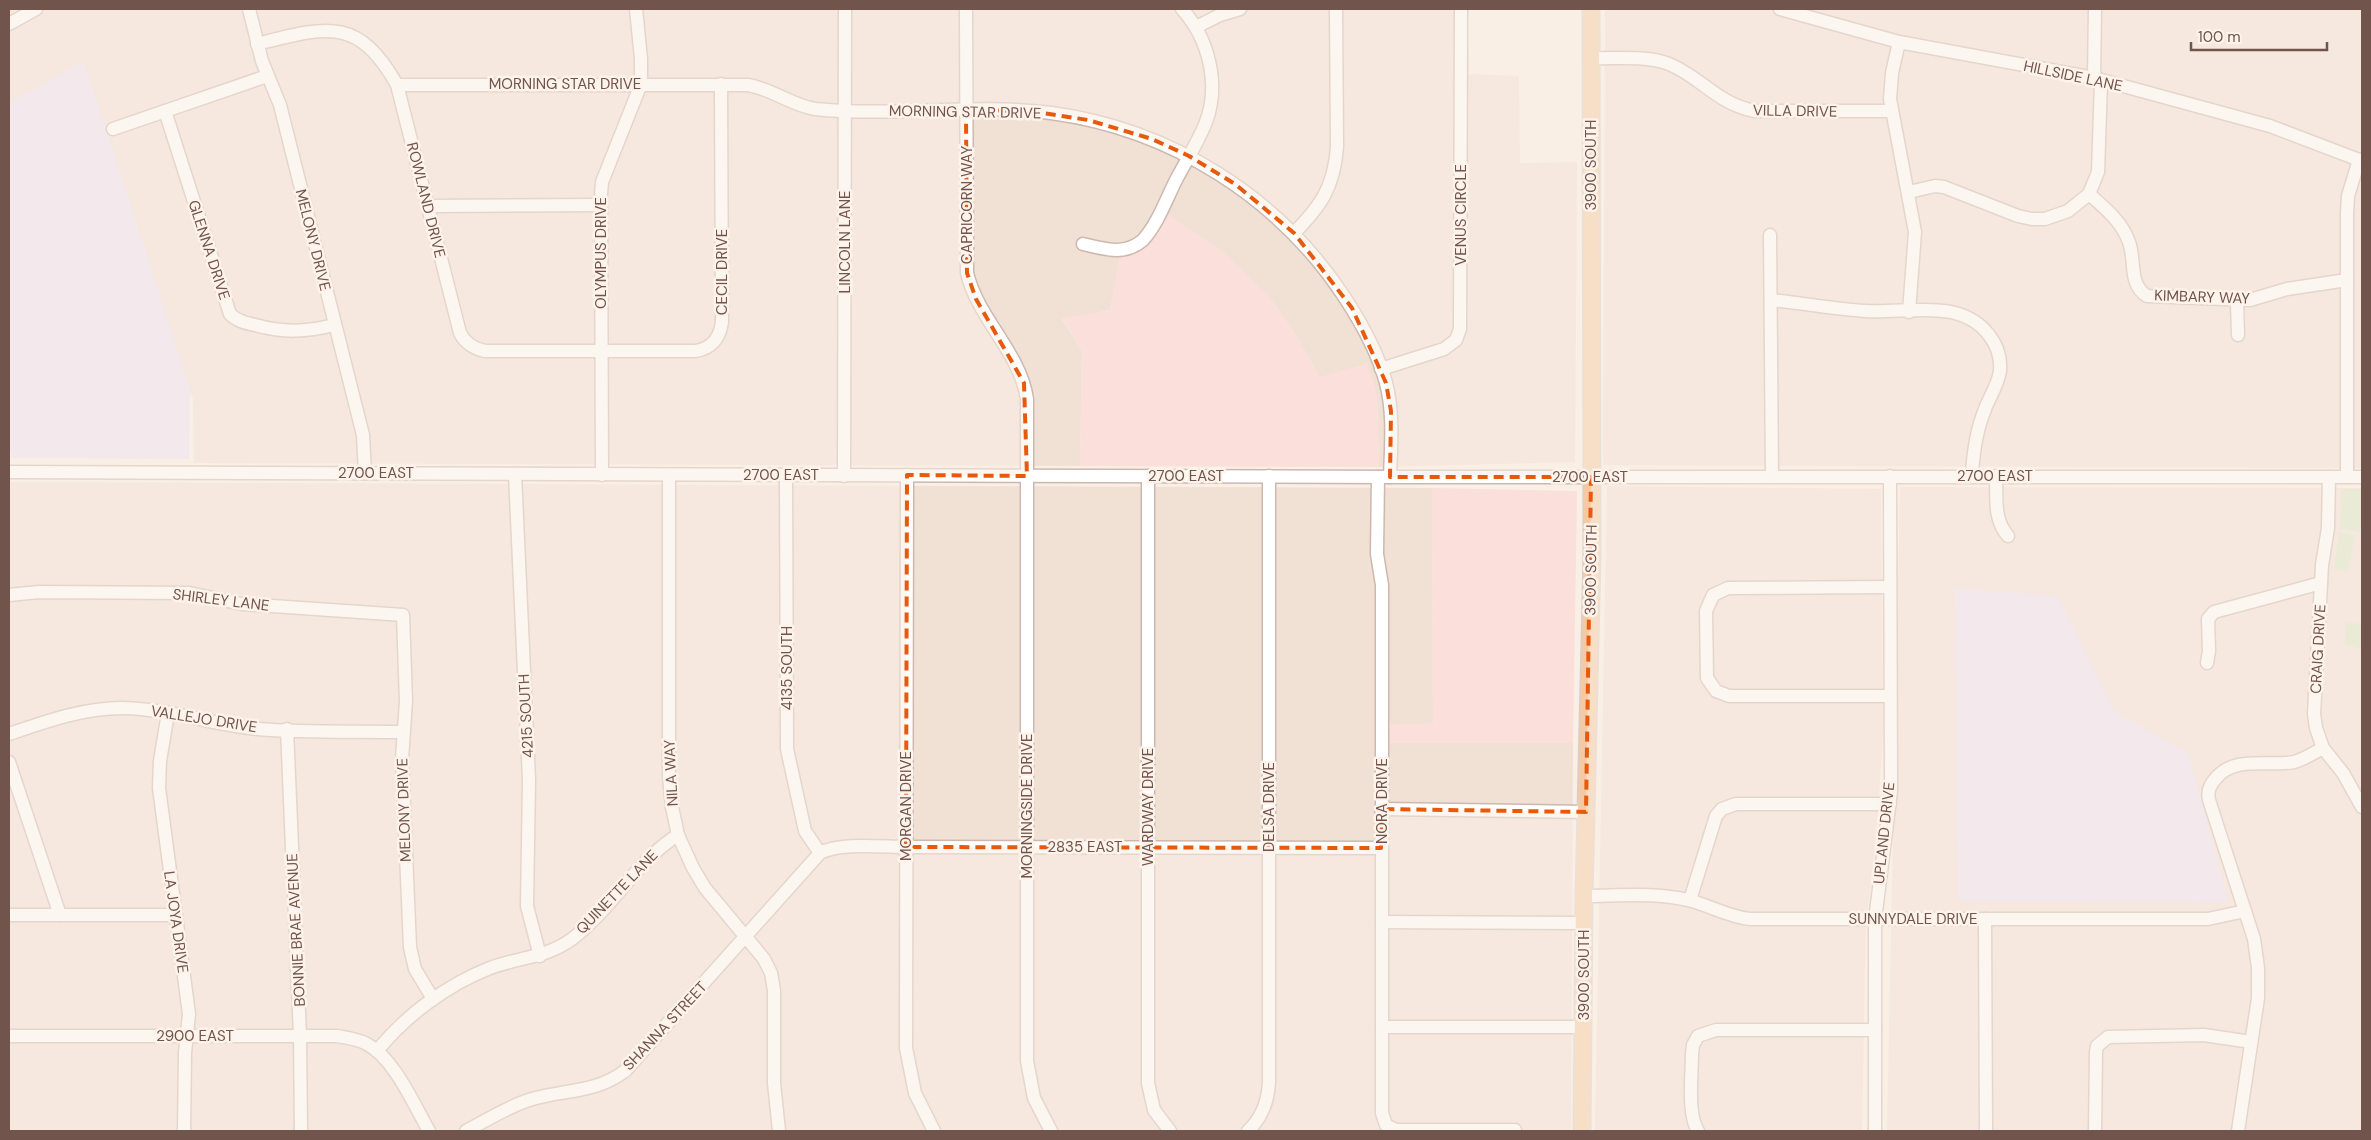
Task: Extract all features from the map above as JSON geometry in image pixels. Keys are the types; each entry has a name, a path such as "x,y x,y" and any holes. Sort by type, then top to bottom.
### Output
{"main road":[{"name":"3900 SOUTH","path":"1582,1131 1584,896 1592,555 1591,9"}],"street":[{"path":"9,24 36,9"},
{"name":"MELONY DRIVE","path":"249,9 267,76 280,105 363,434 365,473"},
{"name":"OLYMPUS DRIVE","path":"602,475 600,205 602,182 641,84 641,59 636,9"},
{"name":"LINCOLN LANE","path":"844,476 845,9"},
{"name":"CAPRICORN WAY","path":"966,9 967,273 976,300 1017,367 1024,383 1027,399 1027,476"},
{"path":"1083,244 1119,250 1131,248 1140,243 1148,234 1206,120 1212,88 1209,58 1196,27 1182,9"},
{"path":"1196,27 1220,14 1240,9"},
{"path":"1294,233 1320,205 1329,188 1334,169 1337,147 1336,9"},
{"name":"VENUS CIRCLE","path":"1382,369 1444,349 1456,340 1460,329 1461,9"},
{"name":"HILLSIDE LANE","path":"1780,9 1899,42 2097,79 2270,126 2361,161"},
{"path":"1908,192 1935,186 1944,187 2018,216 2032,219 2057,216 2068,211 2090,194 2098,172 2100,157 2095,9"},
{"name":"ROWLAND DRIVE","path":"257,44 319,30 344,32 366,43 383,62 397,85 458,326 463,339 475,348 485,351 601,351"},
{"path":"1899,42 1891,90 1892,111 1915,232 1909,312"},
{"name":"VILLA DRIVE","path":"1591,58 1645,59 1668,64 1682,71 1722,100 1754,111 1892,111"},
{"path":"114,129 267,76"},
{"name":"MORNING STAR DRIVE","path":"397,85 721,84 757,86 772,91 805,108 1030,111 1088,120 1152,139 1189,156 1236,184 1294,233 1330,276 1352,308 1382,369 1391,411 1384,477"},
{"name":"CECIL DRIVE","path":"601,351 700,350 712,344 718,336 722,322 721,84"},
{"name":"GLENNA DRIVE","path":"165,111 230,314 238,320 281,331 307,331 334,325"},
{"path":"2347,476 2348,196 2361,161"},
{"name":"KIMBARY WAY","path":"2090,194 2110,213 2125,233 2133,259 2134,283 2141,292 2153,297 2238,301 2260,298 2287,289 2347,280"},
{"path":"428,206 600,205"},
{"path":"1770,234 1772,476"},
{"path":"1771,300 1867,312 1950,311 1970,318 1984,328 1994,341 1998,351 2000,371 1976,434 1972,476"},
{"path":"2238,301 2238,335"},
{"name":"2700 EAST","path":"9,472 844,476 2362,477"},
{"name":"4215 SOUTH","path":"515,474 529,780 527,906 540,956"},
{"name":"NILA WAY","path":"669,475 669,777 671,802 678,835 699,879 744,938 767,963 772,979 774,1076 778,1131"},
{"name":"4135 SOUTH","path":"786,475 787,749 805,831 820,853"},
{"name":"MORGAN DRIVE","path":"906,475 906,1057 915,1093 934,1131"},
{"name":"MORNINGSIDE DRIVE","path":"1027,476 1028,1070 1034,1098 1051,1131"},
{"name":"WARDWAY DRIVE","path":"1148,476 1148,1092 1154,1110 1170,1131"},
{"name":"DELSA DRIVE","path":"1248,1131 1261,1115 1269,1091 1269,476"},
{"name":"UPLAND DRIVE","path":"1875,1131 1874,920 1890,804 1890,476"},
{"path":"1996,476 1997,514 2000,527 2008,536"},
{"name":"NORA DRIVE","path":"1384,477 1377,554 1382,585 1382,1109 1386,1125 1399,1130 1515,1130"},
{"name":"CRAIG DRIVE","path":"2329,477 2328,528 2321,583 2314,714 2316,728 2323,748 2343,773 2362,807"},
{"path":"2207,663 2209,651 2208,619 2214,612 2321,583"},
{"path":"1890,587 1728,588 1713,595 1706,611 1707,673 1713,688 1720,694 1729,696 1890,696"},
{"name":"SHIRLEY LANE","path":"9,595 39,592 189,593 242,604 403,615"},
{"name":"MELONY DRIVE","path":"403,615 406,701 402,759 411,954 418,976 433,999"},
{"name":"VALLEJO DRIVE","path":"9,734 69,714 124,708 168,713 249,727 287,730 403,732"},
{"name":"LA JOYA DRIVE","path":"168,713 160,761 159,788 189,1014 184,1131"},
{"name":"BONNIE BRAE AVENUE","path":"287,730 300,1036 301,1131"},
{"path":"2238,1131 2258,998 2258,968 2254,939 2209,800 2210,786 2219,774 2235,766 2247,763 2292,762 2323,748"},
{"path":"9,762 60,915"},
{"path":"1690,900 1718,812 1736,804 1890,804"},
{"path":"1382,809 1586,812"},
{"name":"QUINETTE LANE","path":"377,1050 387,1038 433,999 490,968 540,956 557,948 579,933 660,847 678,835"},
{"name":"2835 EAST","path":"820,853 835,848 906,847 1382,848"},
{"name":"SHANNA STREET","path":"466,1131 502,1111 529,1100 586,1090 616,1077 633,1063 820,853"},
{"name":"SUNNYDALE DRIVE","path":"1584,896 1648,896 1690,900 1733,916 1750,919 2208,919 2245,911"},
{"path":"9,915 175,916"},
{"path":"1985,919 1986,1131"},
{"path":"1382,922 1584,923"},
{"path":"1382,1027 1583,1027"},
{"path":"1698,1131 1692,1115 1692,1063 1693,1045 1698,1036 1716,1030 1875,1030"},
{"path":"2095,1131 2095,1059 2098,1046 2108,1037 2118,1035 2204,1035 2251,1042"},
{"name":"2900 EAST","path":"9,1036 337,1036 360,1040 377,1050"},
{"path":"377,1050 390,1065 429,1131"}],"highlighted area":[{"path":"966,110 1030,111 1088,120 1152,139 1189,156 1235,184 1294,233 1352,308 1386,383 1391,411 1390,477 1591,477 1586,812 1381,809 1381,848 906,847 907,475 1027,476 1024,383 976,299 967,273"}],"shaded area":[{"path":"9,9 1468,9 1469,74 1519,76 1520,163 1577,162 1575,462 1379,467 1377,396 1319,377 1299,340 1268,295 1154,236 1144,247 1120,257 1110,310 1062,319 1082,351 1080,466 194,463 193,399 170,338 9,105"},
{"path":"1605,9 2362,9 2362,468 1603,465"},
{"path":"84,61 190,389 189,459 12,458 9,448 9,103"},
{"path":"1165,212 1221,250 1268,295 1299,340 1319,377 1368,363 1377,396 1379,467 1080,466 1082,351 1062,318 1110,310 1120,257 1144,247 1154,236"},
{"path":"9,482 1432,488 1433,724 1386,724 1386,743 1573,743 1571,1131 9,1131"},
{"path":"1607,486 1881,489 1883,736 1877,826 1866,925 1862,1131 1595,1131"},
{"path":"1900,487 2362,488 2362,1131 1887,1131"},
{"path":"1432,488 1577,491 1573,743 1386,743 1386,724 1433,723"},
{"path":"1955,588 2058,596 2115,712 2188,753 2229,902 1958,901"}],"green space":[{"path":"2343,489 2362,489 2362,525 2359,532 2340,529 2341,491"},
{"path":"2339,532 2355,535 2348,572 2334,569"},
{"path":"2346,622 2362,624 2362,649 2345,645"}]}
